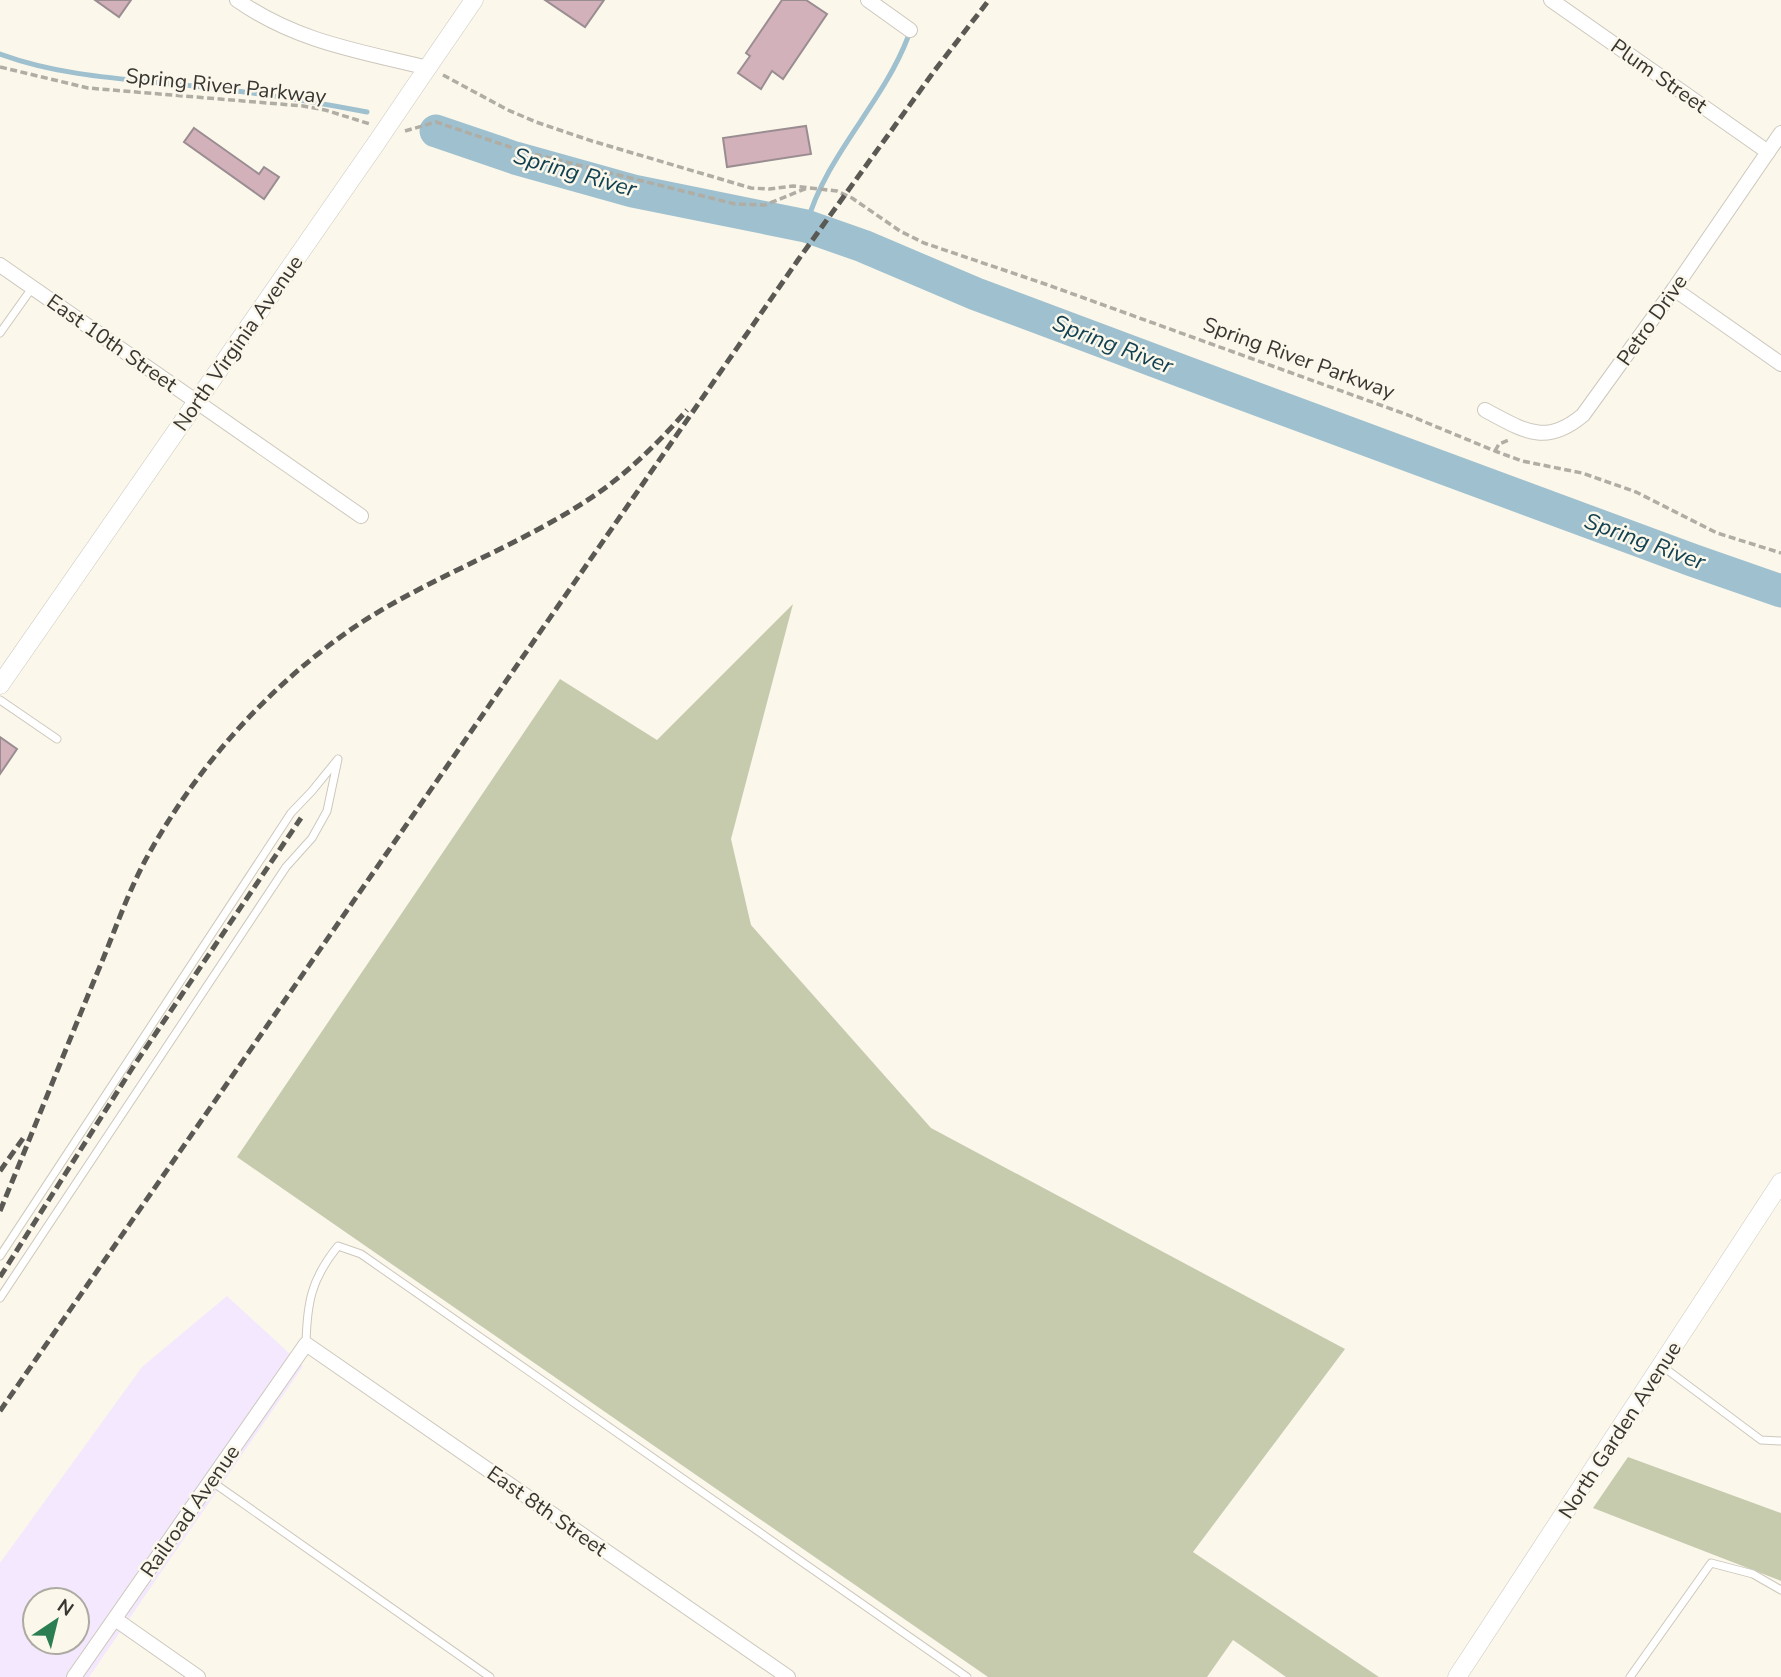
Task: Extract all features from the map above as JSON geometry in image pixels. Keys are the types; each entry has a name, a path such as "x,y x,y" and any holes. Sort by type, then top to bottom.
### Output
{"street":[{"path":"237,0 280,27 301,35 428,68"},
{"name":"North Virginia Avenue","path":"0,685 197,402 377,134 413,89 474,0"},
{"path":"868,0 910,30"},
{"name":"Plum Street","path":"1551,0 1768,152"},
{"name":"Petro Drive","path":"1485,410 1532,432 1553,433 1573,424 1595,401 1781,133"},
{"name":"East 10th Street","path":"0,265 362,516"},
{"path":"1674,289 1781,365"},
{"name":"North Garden Avenue","path":"1457,1677 1781,1182"},
{"name":"Railroad Avenue","path":"74,1677 306,1344"},
{"name":"East 8th Street","path":"306,1344 788,1677"},
{"path":"115,1619 198,1677"}],"lane":[{"path":"0,333 32,287"},
{"path":"0,700 57,740"},
{"path":"0,1256 290,813 338,759 327,811 312,838 285,867 0,1298"},
{"path":"306,1344 307,1309 321,1266 338,1246 361,1254 967,1677"},
{"path":"1662,1366 1761,1440 1781,1441"},
{"path":"211,1481 490,1677"},
{"path":"1630,1677 1711,1563 1753,1574 1781,1590"}],"path":[{"name":"Spring River Parkway","path":"0,67 88,88 303,106 325,110 377,134"},
{"name":"Spring River Parkway","path":"428,68 508,110 592,141 751,188 809,187 830,190 852,198 900,231 924,243 1408,415 1495,452 1522,461 1582,473 1636,492 1717,533 1781,553"},
{"path":"396,132 436,122 522,151 735,204 765,205 809,187"}],"shaded area":[{"path":"227,1296 303,1366 89,1677 0,1677 0,1563 142,1367"}],"green space":[{"path":"793,604 731,839 751,925 931,1128 1345,1349 1193,1552 1379,1677 1286,1677 1233,1640 1207,1677 988,1677 237,1157 560,679 657,740"},
{"path":"1628,1457 1781,1513 1781,1581 1593,1508"}],"building":[{"path":"95,0 131,0 119,17"},
{"path":"545,0 604,0 585,27"},
{"path":"782,0 806,0 827,14 783,79 772,71 761,89 738,73 750,56 746,53"},
{"path":"806,126 811,154 727,167 723,138"},
{"path":"194,128 259,174 264,167 279,177 264,199 184,142"},
{"path":"0,737 17,749 0,774"}],"waterway":[{"path":"806,226 827,176 884,85 908,37"},
{"name":"Spring River","path":"0,54 72,72 237,91 367,112"},
{"name":"Spring River","path":"436,131 515,158 633,191 806,226 863,246 976,294 1781,591"}],"railway":[{"path":"0,1411 798,260 989,0"},
{"path":"0,1211 143,864 192,786 239,728 293,675 353,628 413,592 569,512 598,493 645,454 687,410"},
{"path":"0,1277 133,1067 301,818"},
{"path":"0,1171 24,1137"}]}
